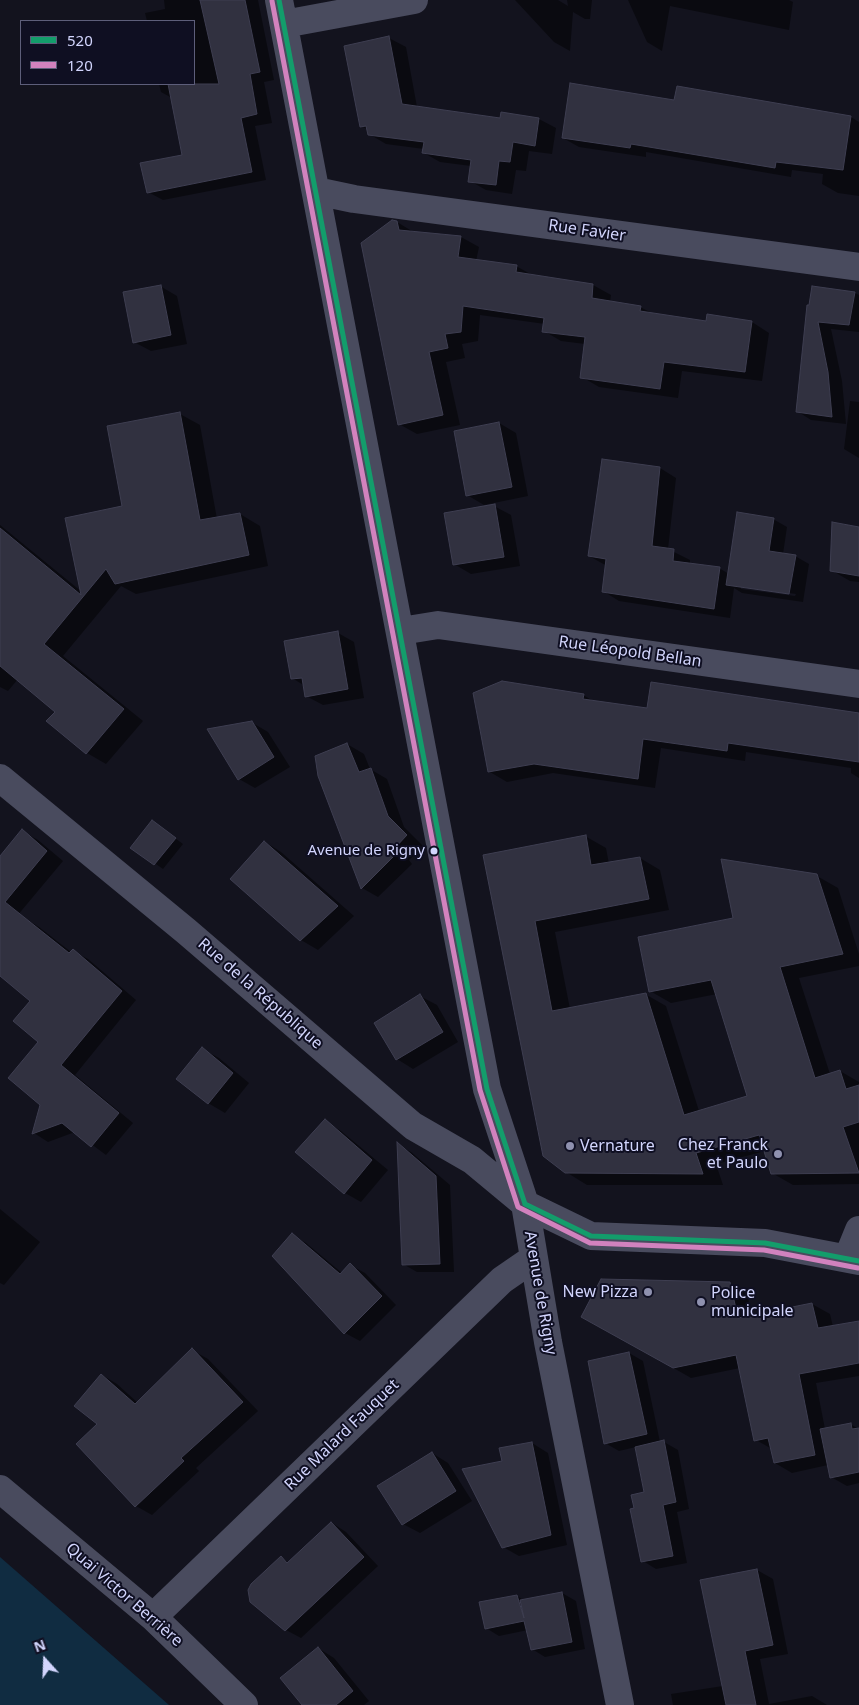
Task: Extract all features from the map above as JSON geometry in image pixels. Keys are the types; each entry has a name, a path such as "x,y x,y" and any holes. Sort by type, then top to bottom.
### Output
{"street":[{"path":"282,12 414,0"},
{"name":"Avenue de Rigny","path":"282,12 487,1089 525,1204 548,1342 620,1705"},
{"name":"Rue Favier","path":"316,191 354,199 859,267"},
{"name":"Rue Léopold Bellan","path":"401,631 438,625 859,684"},
{"name":"Rue de la République","path":"0,778 186,931 413,1126 472,1160 525,1204 591,1236 765,1243 853,1259"},
{"path":"853,1259 859,1230"},
{"name":"Rue Malard Fauquet","path":"153,1617 502,1280 534,1258"},
{"name":"Quai Victor Berrière","path":"0,1489 153,1617 244,1705"}],"water":[{"path":"0,1557 169,1705 0,1705"}],"building":[{"path":"200,0 245,0 260,72 250,74 257,114 241,118 252,172 147,193 140,163 182,155 168,85 219,84"},
{"path":"389,36 402,104 500,118 501,112 539,118 535,146 513,142 510,162 499,161 496,185 468,182 471,160 422,153 424,142 368,135 366,126 360,127 344,46"},
{"path":"570,83 674,100 677,86 851,116 843,170 776,162 775,168 631,144 630,148 562,138"},
{"path":"392,220 397,221 399,230 461,236 458,257 517,265 516,272 593,284 592,298 641,306 640,311 706,321 707,314 752,321 745,372 664,362 660,389 580,378 585,337 542,332 544,318 463,306 461,332 445,334 448,348 429,352 443,415 398,425 361,243"},
{"path":"161,285 171,335 133,343 123,292"},
{"path":"812,286 855,292 849,325 818,322 828,372 832,417 796,412 807,305 809,305"},
{"path":"180,412 200,520 240,513 249,555 115,584 106,569 44,644 124,709 86,754 46,721 55,712 0,666 0,528 81,595 65,518 122,506 107,426"},
{"path":"499,422 512,487 466,496 454,431"},
{"path":"602,459 660,467 652,546 674,549 673,561 720,567 714,609 602,592 606,559 588,556"},
{"path":"495,504 504,557 453,565 444,513"},
{"path":"737,512 774,518 769,551 796,555 789,594 726,585"},
{"path":"832,522 859,527 859,576 830,571"},
{"path":"338,631 348,689 305,697 302,678 291,679 284,641"},
{"path":"502,681 584,694 583,699 647,708 651,682 859,713 859,762 728,743 727,751 643,739 638,779 534,764 488,772 473,693"},
{"path":"252,721 274,757 238,780 207,729"},
{"path":"347,743 359,772 371,768 388,816 407,835 393,850 396,854 361,889 318,776 315,756"},
{"path":"152,820 176,838 154,865 130,848"},
{"path":"22,829 47,851 5,902 69,953 73,949 122,991 61,1065 119,1113 91,1147 62,1123 32,1134 40,1105 8,1078 38,1042 13,1021 30,1001 0,976 0,856"},
{"path":"586,835 591,865 640,857 649,899 535,921 552,1011 646,993 684,1115 747,1096 711,980 649,992 638,937 733,918 721,859 817,874 843,954 780,967 815,1078 840,1070 846,1089 859,1085 859,1122 843,1127 859,1173 771,1174 759,1135 696,1153 703,1174 565,1173 543,1156 483,855"},
{"path":"264,841 338,906 300,941 230,879"},
{"path":"420,994 443,1032 396,1060 374,1023"},
{"path":"202,1047 233,1073 208,1104 176,1079"},
{"path":"325,1119 372,1160 344,1194 295,1152"},
{"path":"397,1142 436,1176 440,1264 402,1265"},
{"path":"292,1233 340,1274 350,1263 382,1296 344,1334 272,1256"},
{"path":"601,1279 730,1282 738,1318 812,1303 818,1328 859,1321 859,1363 799,1374 815,1455 774,1463 768,1438 754,1441 736,1355 673,1368 581,1317"},
{"path":"192,1348 243,1402 181,1458 184,1461 135,1507 76,1444 97,1424 74,1406 101,1374 135,1404"},
{"path":"629,1352 647,1434 604,1444 588,1361"},
{"path":"851,1423 852,1429 859,1428 859,1472 830,1478 820,1429"},
{"path":"664,1440 676,1502 663,1505 673,1556 641,1562 630,1509 634,1508 631,1495 644,1492 635,1447"},
{"path":"532,1442 551,1535 502,1548 462,1469 502,1461 499,1448"},
{"path":"432,1452 456,1491 402,1525 377,1486"},
{"path":"331,1522 364,1557 285,1631 250,1602 248,1590 251,1584 281,1556 287,1563"},
{"path":"757,1569 773,1645 745,1651 756,1705 726,1705 700,1580"},
{"path":"562,1592 572,1642 531,1650 524,1621 485,1629 479,1602 517,1595 524,1618 520,1600"},
{"path":"318,1647 353,1691 336,1705 302,1705 280,1678"}],"transit line":[{"name":"520","path":"279,0 487,1089 525,1204"},
{"name":"120","path":"272,1 480,1090 518,1207 590,1243 764,1250 858,1268"},
{"name":"520","path":"525,1204 591,1236 765,1243 859,1261"}],"place":[{"name":"Avenue de Rigny","path":"434,851"},
{"name":"Vernature","path":"570,1146"},
{"name":"Chez Franck et Paulo","path":"778,1154"},
{"name":"New Pizza","path":"648,1292"},
{"name":"Police municipale","path":"701,1302"}]}
